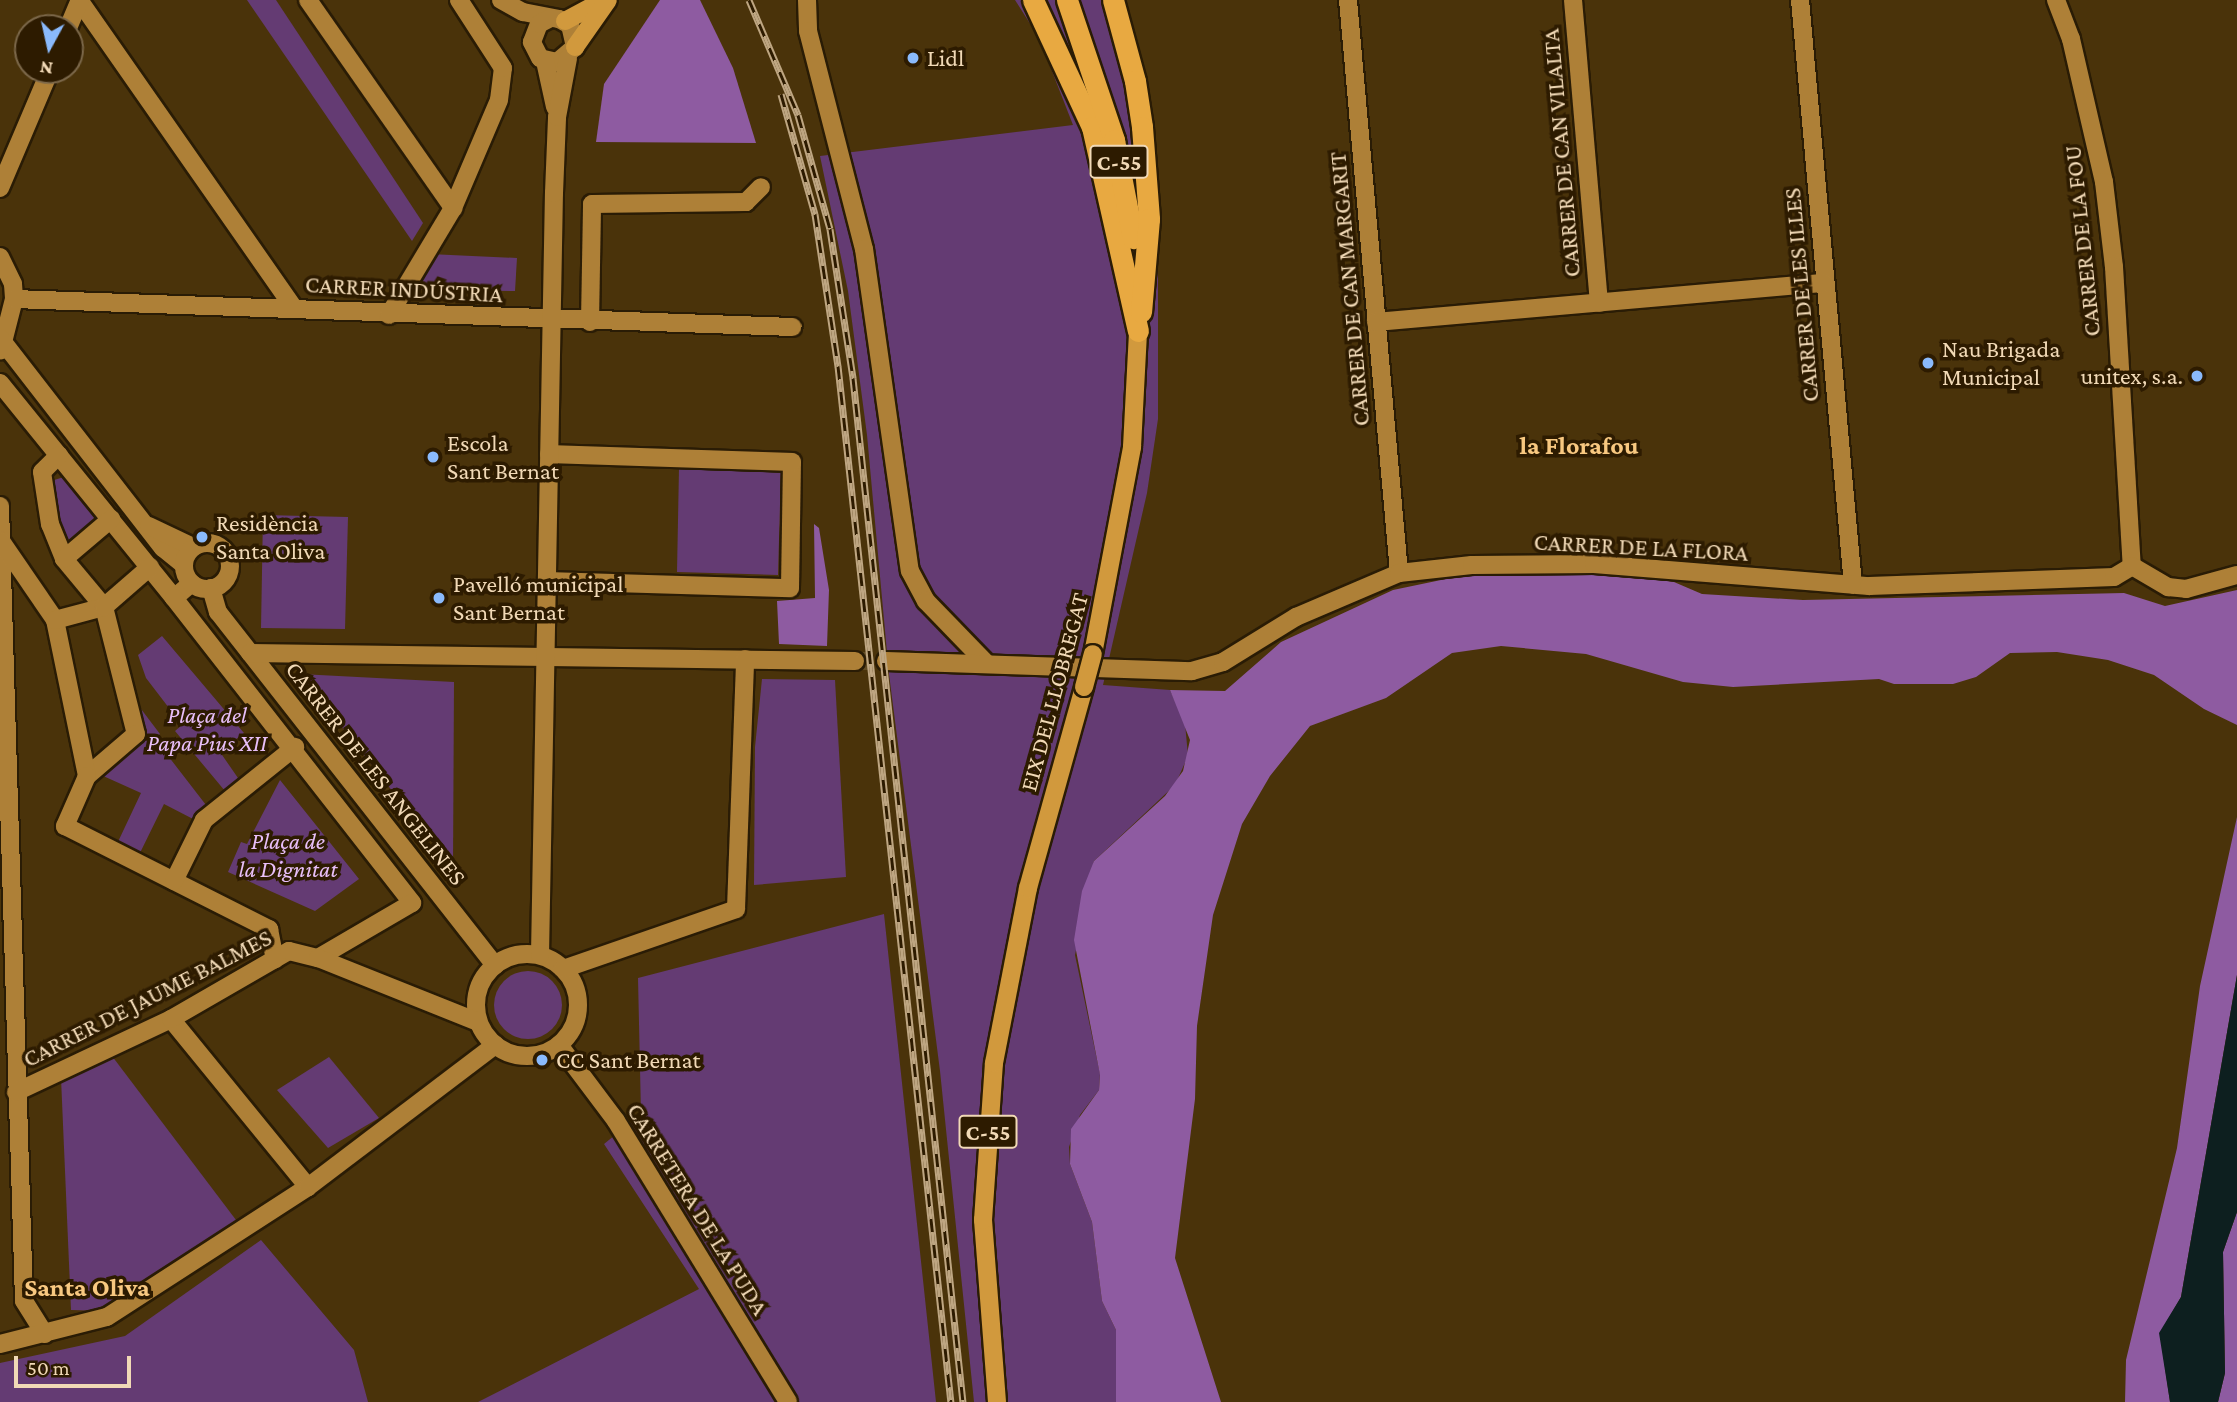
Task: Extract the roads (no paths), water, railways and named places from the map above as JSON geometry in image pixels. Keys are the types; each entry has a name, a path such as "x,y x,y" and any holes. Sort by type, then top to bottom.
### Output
{"highway":[{"path":"1033,0 1092,127 1138,331"},
{"name":"EIX DEL LLOBREGAT","path":"1066,0 1090,58 1125,186 1138,331"},
{"path":"1113,0 1135,81 1149,219 1138,331"}],"main road":[{"path":"558,20 606,0"},
{"path":"572,52 606,0"},
{"name":"EIX DEL LLOBREGAT","path":"997,1402 983,1220 993,1063 1028,888 1093,654 1132,447 1138,331"}],"street":[{"path":"80,0 294,308"},
{"path":"308,0 453,208"},
{"path":"389,315 453,208 488,134 503,68 459,0"},
{"path":"499,0 523,12 558,20 574,30 572,52 557,117 540,955"},
{"path":"499,0 545,61 557,117"},
{"path":"807,0 808,31 864,249 910,571 926,601 986,663"},
{"name":"CARRER DE CAN MARGARIT","path":"1348,0 1399,573"},
{"name":"CARRER DE CAN VILALTA","path":"1573,0 1599,303"},
{"name":"CARRER DE LES ILLES","path":"1800,0 1853,585"},
{"name":"CARRER DE LA FOU","path":"2056,0 2071,39 2104,182 2114,267 2132,566"},
{"path":"532,42 539,24 558,20"},
{"path":"545,61 572,52"},
{"path":"0,188 44,84"},
{"path":"590,322 592,204 746,202 761,187"},
{"path":"0,257 13,284 14,299 1,344 163,548 184,565 192,583"},
{"path":"1376,322 1824,283"},
{"name":"CARRER INDÚSTRIA","path":"14,299 294,308 389,315 551,321 792,327"},
{"name":"CARRER DE LES ANGELINES","path":"0,383 295,747 412,903 318,958"},
{"path":"547,582 790,588 792,462 549,454"},
{"path":"59,455 42,472 50,524 64,559 104,607 136,734 87,776 65,826 269,929 275,959"},
{"path":"0,506 24,1301 45,1334"},
{"path":"64,559 111,519"},
{"path":"143,522 193,547 215,544 228,557 227,577 211,588 192,583"},
{"path":"1,541 55,620 87,776"},
{"path":"184,565 193,547"},
{"name":"CARRER DE LA FLORA","path":"886,661 1192,671 1223,662 1296,617 1399,573 1472,565 1594,564 1853,585 2114,577 2132,566"},
{"path":"2132,566 2168,587 2186,589 2237,575"},
{"path":"55,620 104,607 150,567"},
{"path":"174,598 192,583"},
{"name":"CARRER DE LES ANGELINES","path":"211,588 218,612 495,965"},
{"path":"250,653 855,661"},
{"path":"563,969 736,909 745,659"},
{"path":"174,881 204,820 295,747"},
{"name":"CARRER DE JAUME BALMES","path":"16,1092 172,1019 289,951 318,958 478,1022"},
{"path":"540,955 563,969 577,993 579,1007 576,1022 559,1045 527,1056 495,1045 478,1022 478,990 495,965 509,957 540,955"},
{"path":"172,1019 308,1187"},
{"path":"0,1344 107,1317 308,1187 495,1045"},
{"name":"CARRETERA DE LA PUDA","path":"559,1045 616,1121 788,1402"}],"tunnel":[{"path":"855,661 886,661"}],"railway":[{"path":"749,0 798,115 830,229 853,378 963,1402"},
{"path":"781,94 815,214 838,366 951,1402"}],"place":[{"name":"Lidl","path":"913,58"},
{"name":"Nau Brigada Municipal","path":"1928,363"},
{"name":"unitex, s.a.","path":"2197,376"},
{"name":"Escola Sant Bernat","path":"433,457"},
{"name":"Residència Santa Oliva","path":"202,537"},
{"name":"Pavelló municipal Sant Bernat","path":"439,598"},
{"name":"CC Sant Bernat","path":"542,1060"}],"district":[{"name":"la Florafou","path":"1579,446"},
{"name":"Santa Oliva","path":"87,1288"}],"park label":[{"name":"Plaça del Papa Pius XII","path":"207,729"},
{"name":"Plaça de la Dignitat","path":"288,855"}]}
